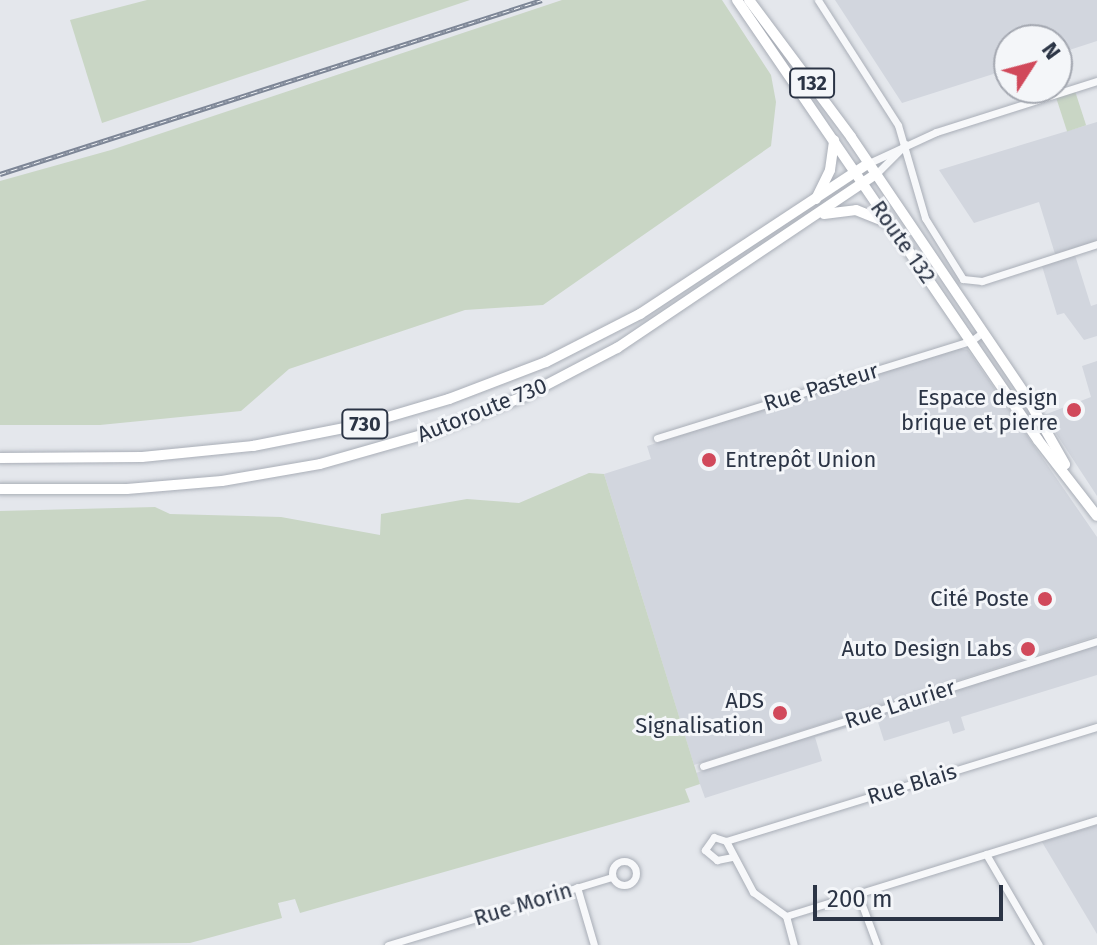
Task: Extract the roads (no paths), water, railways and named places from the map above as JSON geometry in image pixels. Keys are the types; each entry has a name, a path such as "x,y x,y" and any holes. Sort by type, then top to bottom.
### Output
{"highway":[{"name":"Route 132","path":"737,0 1024,419 1073,480 1097,516"},
{"name":"Route 132","path":"749,0 869,163 1036,411 1073,480"},
{"path":"816,200 830,170 834,140"},
{"name":"Autoroute 730","path":"0,458 142,457 236,448 418,409 515,375 601,336 685,288 869,163"},
{"name":"Autoroute 730","path":"0,489 127,489 222,481 320,464 428,434 525,396 617,348 876,174"},
{"path":"818,215 856,210 890,224"},
{"path":"1024,419 1036,411"}],"street":[{"path":"818,0 890,111 906,144 925,218 966,280 982,281 1097,244"},
{"path":"869,163 906,144 1097,81"},
{"path":"876,174 906,144"},
{"name":"Rue Pasteur","path":"657,438 971,341 983,332"},
{"name":"Rue Laurier","path":"703,766 1097,641"},
{"name":"Rue Blais","path":"726,841 1097,727"},
{"path":"786,916 1097,820"},
{"path":"732,857 717,860 705,850 714,837 726,841 732,857 756,895 786,916 794,945"},
{"path":"986,854 1039,945"},
{"name":"Rue Morin","path":"388,945 612,877"},
{"path":"577,887 594,945"},
{"path":"858,894 877,945"}],"railway":[{"path":"0,174 542,0"}],"place":[{"name":"Espace design brique et pierre","path":"1074,410"},
{"name":"Entrepôt Union","path":"709,460"},
{"name":"Cité Poste","path":"1045,599"},
{"name":"Auto Design Labs","path":"1028,649"},
{"name":"ADS Signalisation","path":"780,713"}]}
